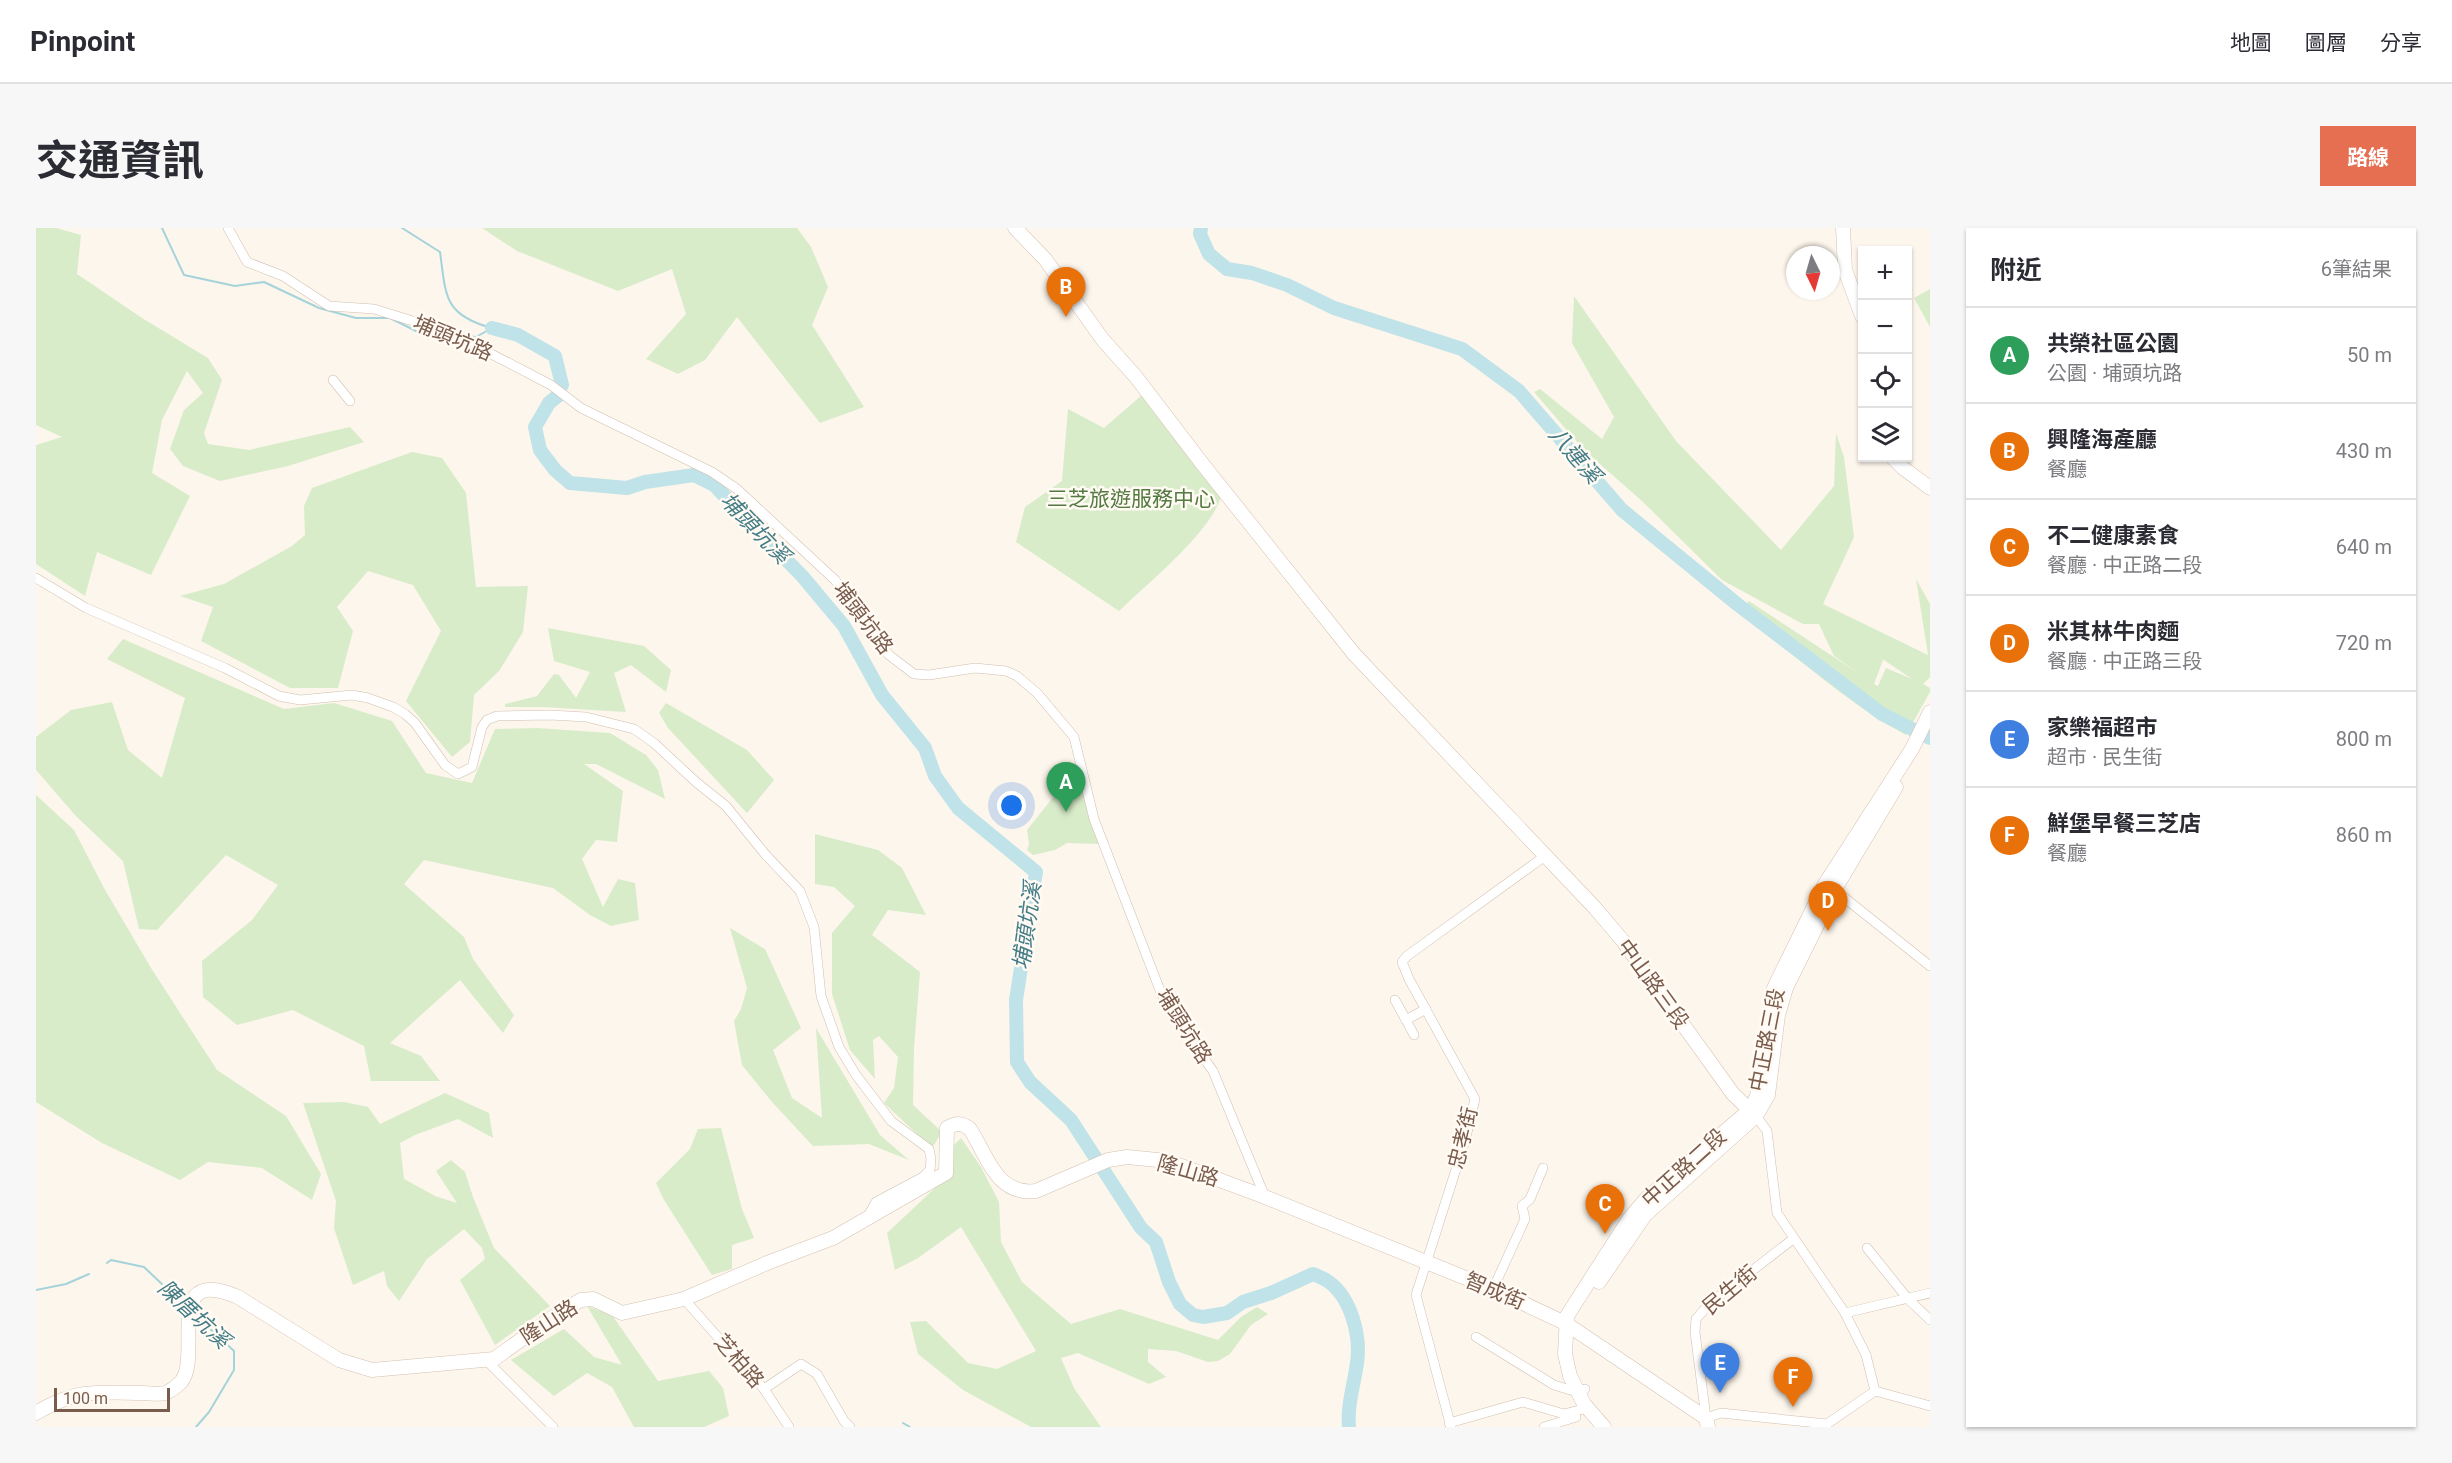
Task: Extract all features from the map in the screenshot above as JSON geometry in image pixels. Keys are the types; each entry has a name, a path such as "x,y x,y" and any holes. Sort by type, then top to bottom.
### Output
{"street":[{"name":"埔頭坑路","path":"228,228 248,262 283,276 329,306 374,309 429,326 466,341 546,382 581,408 712,472 737,489 835,580 889,655 914,674 930,675 975,668 1006,671 1017,676 1037,693 1074,737 1094,819 1157,983 1173,1015 1212,1071 1265,1197"},
{"name":"中山路三段","path":"1015,228 1045,259 1103,340 1136,377 1354,654 1623,941 1734,1094 1753,1112"},
{"path":"1843,228 1845,270 1858,303"},
{"path":"333,380 350,401"},
{"path":"1897,462 1930,488"},
{"path":"36,578 86,608 225,668 279,696 300,700 352,695 393,707 415,723 445,765 458,774 472,767 482,728 487,720 497,716 550,714 586,717 634,729 654,743 726,806 765,854 800,891 814,927 821,996 839,1047 856,1075 891,1121 929,1149 930,1170 923,1177 876,1202 867,1217"},
{"name":"中正路三段","path":"1753,1112 1774,988 1830,886 1915,744 1929,713"},
{"name":"忠孝街","path":"1450,1425 1416,1295 1466,1141 1474,1099 1402,962 1407,956 1545,856"},
{"path":"1830,886 1930,966"},
{"path":"1395,1000 1414,1035"},
{"path":"1406,1020 1426,1009"},
{"path":"1753,1112 1767,1131 1777,1213 1845,1313 1866,1355 1875,1391"},
{"name":"中正路二段","path":"1570,1325 1569,1310 1639,1207 1674,1173 1753,1112"},
{"name":"隆山路","path":"36,1413 77,1395 165,1394 180,1382 187,1371 189,1309 195,1296 209,1290 224,1291 238,1297 339,1359 372,1370 494,1359 560,1312 581,1300 592,1299 622,1313 684,1299 767,1263 833,1238 946,1173 947,1128 955,1124 963,1124 970,1129 999,1179 1014,1190 1036,1191 1089,1167 1108,1160 1127,1157 1168,1161 1265,1197"},
{"path":"1493,1289 1525,1219 1522,1206 1530,1199 1544,1168"},
{"name":"智成街","path":"1265,1197 1493,1289 1570,1325 1707,1423"},
{"name":"民生街","path":"1707,1423 1695,1332 1696,1319 1710,1304 1793,1239"},
{"path":"1867,1248 1908,1299 1930,1320"},
{"path":"1845,1313 1930,1293"},
{"name":"芝柏路","path":"684,1299 764,1389 789,1427"},
{"path":"1570,1325 1581,1390 1590,1411 1604,1427"},
{"path":"1476,1337 1554,1385 1581,1390 1614,1427"},
{"path":"486,1360 553,1427"},
{"path":"764,1389 801,1364 817,1374 844,1421 850,1427"},
{"path":"1707,1423 1721,1413 1827,1424 1875,1391 1930,1406"},
{"path":"1450,1425 1523,1402 1564,1414 1590,1411"},
{"path":"1544,1427 1590,1411"}],"green space":[{"path":"36,228 56,228 81,235 77,274 142,318 208,358 222,380 204,433 208,444 249,450 350,427 364,442 288,466 220,481 183,466 170,449 184,410 203,393 187,371 162,420 152,473 190,496 151,575 97,552 85,596 36,564 36,445 62,437 36,425"},
{"path":"482,228 797,228 811,247 828,287 812,325 864,407 820,423 737,317 705,360 678,374 646,359 686,314 672,269 618,291 517,251"},
{"path":"1930,289 1930,327 1914,298"},
{"path":"1574,296 1676,441 1781,550 1834,486 1836,433 1844,457 1854,537 1823,604 1928,655 1916,579 1930,604 1930,677 1923,684 1930,688 1930,692 1906,735 1841,693 1739,612 1749,601 1861,675 1834,656 1819,624 1803,624 1722,580 1643,502 1584,450 1534,392 1540,389 1602,439 1614,417 1572,343","holes":["1884,660 1912,679 1886,668 1878,686 1874,684"]},
{"name":"三芝旅遊服務中心","path":"1142,395 1221,497 1204,526 1191,542 1119,611 1016,542 1025,507 1062,481 1068,409 1104,428"},
{"path":"412,452 442,458 466,493 476,587 528,586 523,632 499,671 474,695 470,742 452,757 406,701 441,631 413,585 368,571 337,607 353,631 338,688 290,688 201,641 213,607 180,596 224,584 292,546 305,535 304,506 312,488"},
{"path":"548,628 644,646 671,670 666,692 631,665 614,673 626,712 505,707 505,704 537,696 554,674 559,675 576,698 590,672 554,661"},
{"path":"123,639 284,709 334,703 392,721 426,773 472,783 495,729 537,728 610,733 646,755 658,770 665,799 596,764 584,764 623,791 617,842 596,840 582,859 603,907 618,879 635,883 639,920 611,926 590,915 553,888 424,860 404,884 464,937 473,959 514,1015 503,1033 460,980 390,1043 421,1056 440,1081 371,1081 364,1046 293,1010 237,1025 203,997 202,961 252,920 278,885 226,855 157,930 139,929 123,861 75,815 36,770 36,737 71,710 112,702 128,750 162,778 185,698 107,659"},
{"path":"666,703 747,750 774,780 747,813 668,728 659,713"},
{"path":"1082,781 1100,841 1098,844 1067,843 1055,850 1033,855 1027,850 1029,844 1027,830 1064,785"},
{"path":"36,795 74,830 104,888 151,968 217,1070 286,1116 321,1174 312,1200 262,1168 208,1162 180,1180 102,1143 36,1102"},
{"path":"815,834 878,850 902,868 926,915 888,910 872,935 920,972 914,1048 913,1105 942,1132 932,1148 884,1103 894,1088 898,1057 879,1036 873,1040 875,1079 850,1050 832,994 832,933 855,906 834,887 815,884"},
{"path":"730,928 765,949 801,1028 773,1050 792,1098 822,1118 816,1028 880,1135 909,1160 869,1144 813,1146 772,1102 742,1065 734,1021 741,1009 747,988"},
{"path":"445,1093 489,1113 493,1138 458,1119 415,1135 400,1143 404,1179 435,1196 457,1203 436,1171 451,1160 465,1172 494,1248 550,1306 495,1345 460,1280 485,1259 482,1248 464,1229 427,1259 399,1301 387,1286 384,1271 353,1285 334,1228 336,1201 303,1103 344,1102 368,1107 380,1124"},
{"path":"721,1128 742,1209 754,1238 732,1245 732,1269 712,1275 664,1200 656,1183 690,1149 698,1129"},
{"path":"961,1138 981,1167 999,1202 1001,1242 1022,1282 1071,1324 1120,1309 1218,1340 1241,1317 1257,1307 1268,1314 1251,1325 1230,1354 1218,1361 1208,1362 1176,1351 1148,1349 1148,1362 1166,1377 1149,1384 1078,1353 1061,1358 1074,1388 1101,1427 1031,1427 963,1390 918,1354 910,1322 926,1321 968,1363 997,1369 1036,1351 961,1227 918,1258 895,1270 887,1233 952,1172 952,1147"},
{"path":"587,1306 612,1315 658,1381 709,1371 723,1388 729,1416 704,1427 634,1427 612,1387 587,1373 554,1396 511,1360 564,1329 594,1357 622,1365"}],"waterway":[{"name":"埔頭坑溪","path":"162,228 184,275 235,286 264,282 319,308 356,318 390,318 418,332 434,333"},
{"path":"402,228 440,252 446,292 456,310 464,317 492,328"},
{"name":"八連溪","path":"1201,228 1200,234 1209,254 1227,269 1252,273 1287,285 1334,308 1462,349 1519,391 1622,510 1737,604 1882,714 1930,738"},
{"name":"埔頭坑溪","path":"464,336 476,337 492,328"},
{"name":"埔頭坑溪","path":"492,328 518,335 555,356 562,385"},
{"name":"埔頭坑溪","path":"560,394 549,403 535,427 540,450 555,470 570,483 627,488 645,482 694,475 714,485 803,577 844,626 882,695 925,748 935,776 958,808 1036,872 1016,1000 1017,1062 1030,1082 1071,1120 1141,1228 1156,1242 1169,1282 1180,1304 1193,1315 1203,1317 1227,1313 1243,1302 1271,1293 1313,1274 1337,1289 1353,1318 1358,1352 1350,1403 1349,1427"},
{"name":"陳厝坑溪","path":"107,1263 111,1260 144,1267 186,1307"},
{"name":"陳厝坑溪","path":"36,1290 66,1284 89,1274"},
{"name":"陳厝坑溪","path":"195,1315 234,1351 234,1370 209,1412 196,1427"},
{"path":"903,1423 910,1427"}],"place":[{"name":"興隆海產廳","path":"1066,317"},
{"name":"共榮社區公園","path":"1066,812"},
{"name":"米其林牛肉麵","path":"1828,931"},
{"name":"不二健康素食","path":"1605,1234"},
{"name":"家樂福超市","path":"1720,1393"},
{"name":"鮮堡早餐三芝店","path":"1793,1407"}]}
